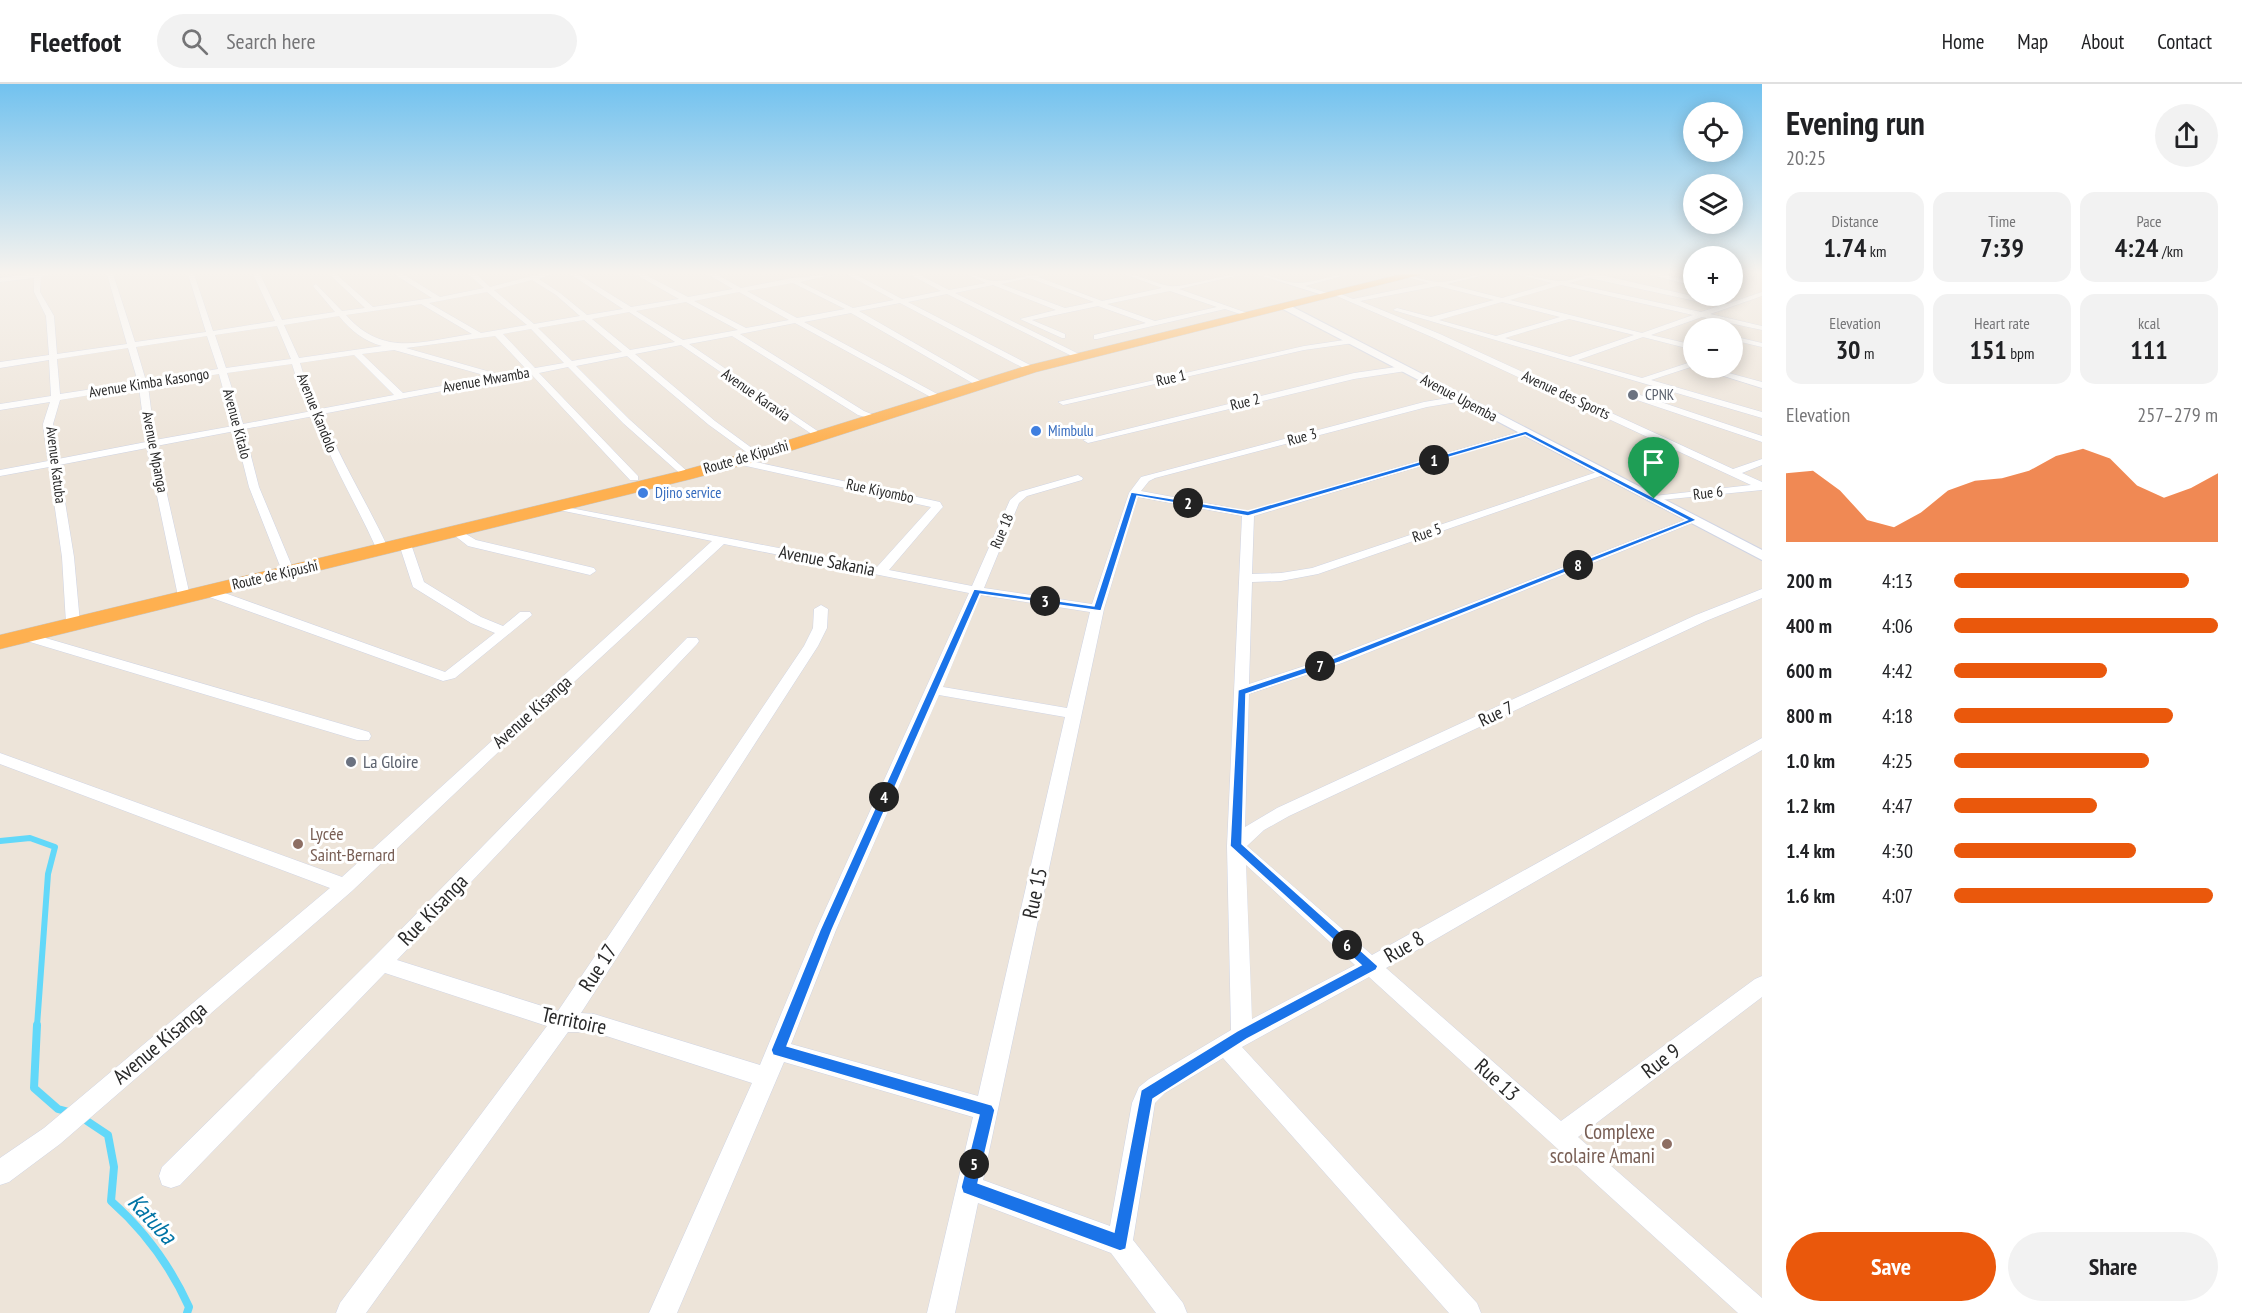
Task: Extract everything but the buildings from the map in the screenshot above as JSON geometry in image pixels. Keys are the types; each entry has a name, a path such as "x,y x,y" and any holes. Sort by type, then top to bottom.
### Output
{"highway":[{"name":"Route de Kipushi","path":"0,642 383,550 737,461 1031,369 1182,331"}],"street":[{"name":"Avenue Katuba","path":"51,331 56,398 48,424 68,557 73,623"},
{"name":"Avenue Mpanga","path":"129,331 143,384 152,445 184,596"},
{"path":"0,365 222,331"},
{"name":"Avenue Kandolo","path":"282,331 332,452 364,508 383,550"},
{"path":"360,331 363,335 397,348 504,377"},
{"path":"473,331 479,335"},
{"name":"Avenue Kimba Kasongo","path":"0,407 221,371 507,331"},
{"path":"538,331 626,421 685,474"},
{"path":"604,331 712,423 756,456"},
{"name":"Avenue Karavia","path":"662,331 819,436"},
{"name":"Avenue Mwamba","path":"0,474 744,331"},
{"path":"818,331 938,398"},
{"path":"891,331 981,384"},
{"path":"957,331 1031,369"},
{"path":"1025,331 1078,357"},
{"path":"1052,331 1062,336"},
{"path":"1097,337 1120,331"},
{"name":"Avenue Upemba","path":"1332,331 1762,556"},
{"name":"Avenue des Sports","path":"1425,331 1762,486"},
{"path":"1473,331 1762,417"},
{"path":"1498,338 1519,331"},
{"path":"1628,331 1683,345"},
{"path":"1572,359 1655,331"},
{"name":"Avenue Kitalo","path":"209,333 239,427 254,487 288,572"},
{"path":"497,333 634,478"},
{"path":"733,333 876,419"},
{"name":"Rue 1","path":"1063,402 1304,348 1350,341"},
{"path":"1743,341 1762,345"},
{"path":"356,353 400,396"},
{"path":"1643,380 1683,367"},
{"name":"Rue 2","path":"1088,440 1354,376 1403,369"},
{"path":"1735,378 1762,386"},
{"path":"1634,396 1762,439"},
{"name":"Rue 3","path":"1139,486 1427,404 1460,399"},
{"path":"1733,428 1762,417"},
{"path":"1139,486 1248,514 1526,433"},
{"name":"Rue Kiyombo","path":"737,461 936,504 937,507 880,572"},
{"name":"Rue 6","path":"1733,472 1762,462"},
{"name":"Rue 5","path":"1246,578 1281,577 1314,572 1604,473"},
{"name":"Rue 18","path":"663,1313 767,1077 826,930 1017,498 1029,492 1078,478"},
{"name":"Rue 15","path":"941,1313 1098,609 1139,486"},
{"name":"Rue 6","path":"1654,499 1762,486"},
{"name":"Avenue Sakania","path":"558,507 977,591 1098,609"},
{"path":"1248,514 1236,846 1234,1040 1467,1313"},
{"name":"Rue 6","path":"1242,692 1337,660 1694,520"},
{"path":"456,532 472,543 590,571"},
{"name":"Avenue Kisanga","path":"0,1173 52,1136 345,886 496,744 722,540"},
{"path":"405,544 418,584 476,620 505,632"},
{"path":"206,591 441,677 450,675 525,615"},
{"name":"Rue 7","path":"1236,846 1258,826 1283,812 1701,618 1762,593"},
{"name":"Rue 17","path":"350,1313 563,1022 811,646 820,628 821,609"},
{"path":"25,636 363,736"},
{"name":"Rue Kisanga","path":"171,1176 381,963 692,641"},
{"path":"934,690 1074,714"},
{"name":"Rue 8","path":"1120,1243 1147,1095 1234,1040 1371,966 1762,743"},
{"path":"0,758 345,886"},
{"name":"Rue 13","path":"1236,846 1758,1313"},
{"name":"Territoire","path":"381,963 563,1022 594,1023 767,1077"},
{"name":"Rue 9","path":"1560,1136 1762,985"},
{"path":"778,1050 987,1110"},
{"path":"969,1187 1120,1243 1173,1313"}],"waterway":[{"path":"0,841 30,838 55,847 48,874 37,1026"},
{"path":"37,1025 34,1088 58,1109 69,1112"},
{"name":"Katuba","path":"87,1121 108,1135 114,1167 111,1201 146,1237 165,1263 189,1307 187,1313"}],"place":[{"name":"CPNK","path":"1633,395"},
{"name":"Mimbulu","path":"1036,431"},
{"name":"Djino service","path":"643,493"},
{"name":"La Gloire","path":"351,762"},
{"name":"Lycée Saint-Bernard","path":"298,844"},
{"name":"Complexe scolaire Amani","path":"1667,1144"}],"route":[{"path":"1526,433 1654,499 1694,520 1337,660 1242,692 1236,846 1371,966 1242,1035 1157,1086 1147,1095 1143,1103 1120,1243 969,1187 987,1110 778,1050 826,930 977,591 1098,609 1134,493 1248,514 1526,433"}]}
